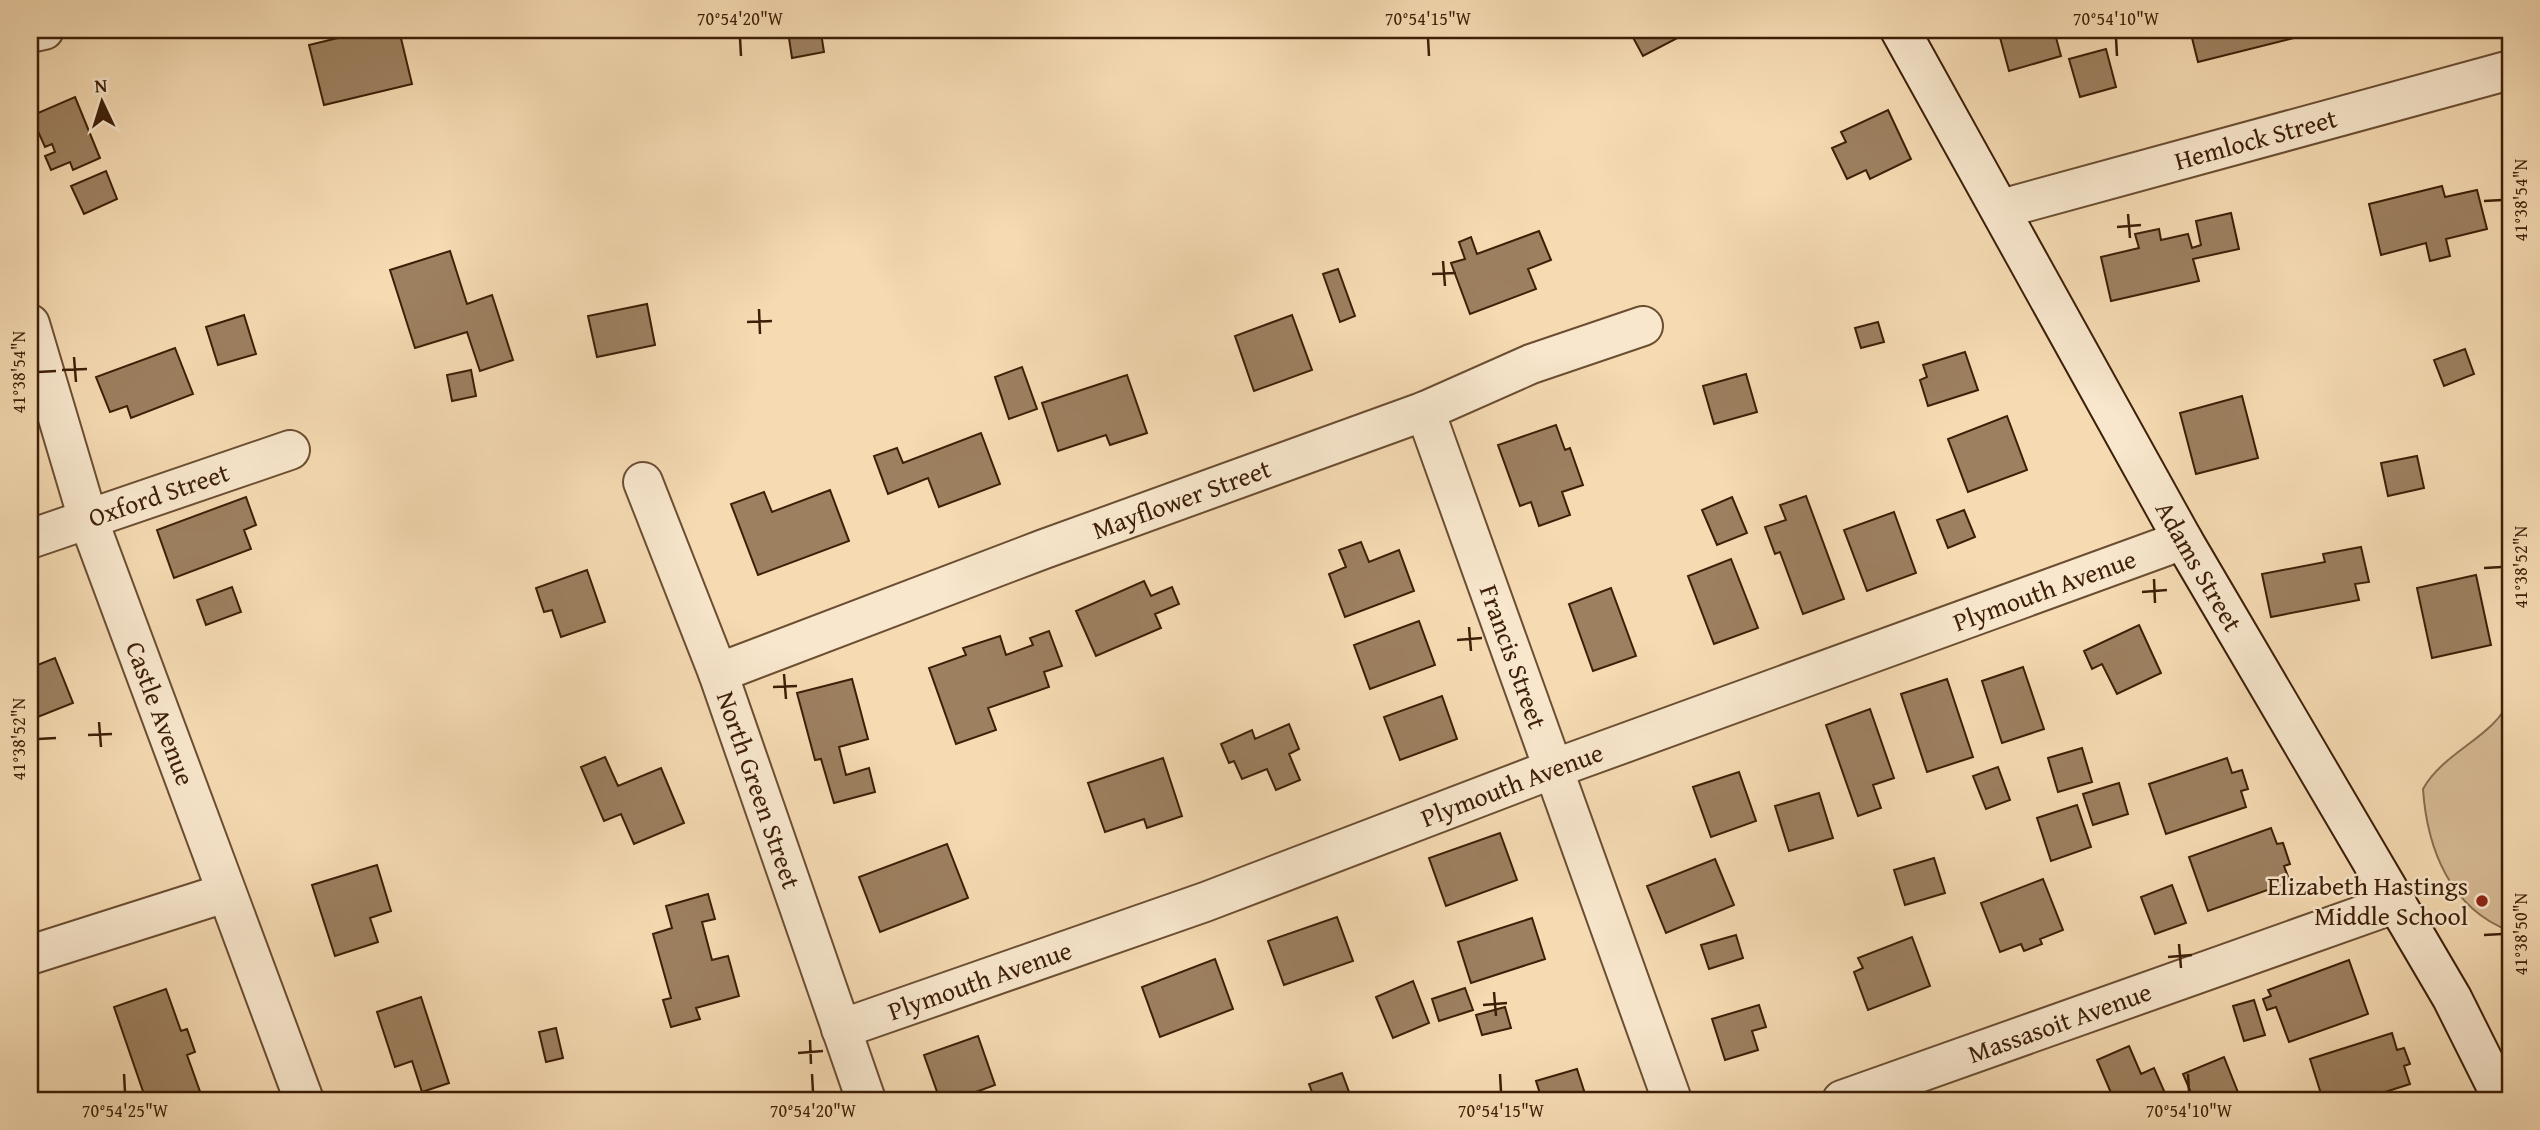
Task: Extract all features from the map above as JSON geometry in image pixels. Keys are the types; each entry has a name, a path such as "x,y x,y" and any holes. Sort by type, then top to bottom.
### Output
{"street":[{"path":"30,33 44,30"},
{"name":"Adams Street","path":"1900,30 2183,541 2452,998 2503,1100"},
{"name":"Hemlock Street","path":"2001,209 2510,70"},
{"name":"Castle Avenue","path":"30,324 88,519 304,1100"},
{"name":"Mayflower Street","path":"718,673 1425,411 1531,364 1643,326"},
{"name":"Francis Street","path":"1425,411 1672,1100"},
{"name":"Oxford Street","path":"30,539 290,450"},
{"name":"North Green Street","path":"643,482 718,673 866,1100"},
{"name":"Plymouth Avenue","path":"841,1029 1205,902 1553,769 2183,541"},
{"path":"30,955 225,893"},
{"name":"Massasoit Avenue","path":"1842,1100 2397,903"}],"shaded area":[{"name":"Elizabeth Hastings Middle School","path":"2510,699 2510,931 2489,921 2457,892 2436,854 2425,811 2423,789 2443,764 2493,724"}],"building":[{"path":"371,30 399,30 412,84 324,105 309,45"},
{"path":"1629,30 1683,30 1685,34 1643,56"},
{"path":"1998,30 2054,30 2061,56 2009,71"},
{"path":"2190,30 2301,30 2302,36 2198,62"},
{"path":"821,33 824,52 792,58 789,38"},
{"path":"2106,49 2116,87 2080,97 2069,59"},
{"path":"75,97 100,158 73,170 70,162 51,170 45,156 55,152 52,144 45,147 31,116"},
{"path":"1888,110 1911,159 1870,179 1866,170 1847,179 1832,148 1846,142 1841,132"},
{"path":"106,171 117,199 84,214 71,186"},
{"path":"2442,186 2445,197 2477,190 2487,229 2446,239 2450,256 2430,261 2426,243 2381,255 2369,204"},
{"path":"2231,213 2239,249 2193,259 2199,281 2111,301 2101,257 2139,248 2135,234 2159,229 2161,240 2188,234 2192,248 2201,245 2196,221"},
{"path":"1539,231 1551,260 1528,269 1536,289 1470,314 1451,263 1465,259 1459,242 1471,237 1477,254"},
{"path":"450,251 467,304 492,295 513,360 480,371 467,332 415,348 390,270"},
{"path":"1338,269 1355,316 1340,322 1323,274"},
{"path":"647,304 655,345 597,357 588,316"},
{"path":"244,315 256,354 218,365 206,327"},
{"path":"1292,315 1312,370 1254,391 1235,336"},
{"path":"1878,322 1884,342 1861,348 1855,328"},
{"path":"175,348 193,394 131,418 127,406 110,412 96,377"},
{"path":"2465,349 2474,374 2444,386 2434,360"},
{"path":"1965,352 1978,390 1928,406 1920,380 1927,377 1923,365"},
{"path":"1022,367 1037,409 1009,419 995,377"},
{"path":"471,370 476,396 452,401 447,375"},
{"path":"1746,374 1757,412 1714,424 1703,386"},
{"path":"1127,375 1147,433 1110,445 1106,435 1058,451 1042,403"},
{"path":"2242,396 2258,458 2196,474 2180,413"},
{"path":"2007,416 2027,470 1968,492 1948,439"},
{"path":"1556,425 1565,450 1570,448 1583,485 1562,492 1570,515 1539,526 1531,502 1520,506 1498,445"},
{"path":"981,433 1000,484 939,507 928,478 888,494 874,456 897,448 903,463"},
{"path":"2417,456 2424,488 2388,496 2381,463"},
{"path":"830,490 849,541 758,575 731,504 764,492 772,512"},
{"path":"1806,496 1844,599 1803,614 1780,552 1775,554 1765,527 1786,520 1780,505"},
{"path":"246,497 256,525 244,530 251,549 174,578 157,530"},
{"path":"1732,497 1747,533 1717,545 1702,510"},
{"path":"1964,510 1975,537 1948,548 1937,520"},
{"path":"1894,512 1916,573 1867,591 1844,530"},
{"path":"1361,542 1369,562 1399,550 1414,591 1345,617 1329,574 1346,567 1339,550"},
{"path":"2361,547 2369,582 2355,584 2359,600 2271,617 2262,574 2325,562 2323,554"},
{"path":"1731,559 1758,628 1714,644 1688,576"},
{"path":"587,570 605,622 561,637 552,610 544,612 536,588"},
{"path":"2476,575 2491,645 2432,658 2417,588"},
{"path":"1144,581 1151,596 1172,587 1179,604 1155,614 1161,628 1096,656 1076,611"},
{"path":"232,587 241,612 206,625 197,600"},
{"path":"1611,588 1636,656 1593,671 1569,604"},
{"path":"1419,621 1435,665 1370,689 1354,645"},
{"path":"2139,625 2161,673 2117,694 2102,664 2092,669 2084,651"},
{"path":"1049,631 1062,666 1044,672 1049,687 988,708 996,730 956,744 929,668 966,655 963,648 1000,636 1006,655 1033,645 1030,638"},
{"path":"55,658 73,703 30,720 30,668"},
{"path":"2023,667 2044,729 2002,743 1982,681"},
{"path":"852,679 868,739 839,747 846,775 869,768 875,792 834,803 821,759 815,760 797,693"},
{"path":"1947,679 1973,757 1927,772 1901,694"},
{"path":"1442,696 1457,739 1400,760 1384,717"},
{"path":"1870,709 1894,778 1873,785 1881,808 1858,816 1826,725"},
{"path":"1289,724 1299,749 1289,754 1300,780 1276,790 1267,769 1242,779 1234,761 1229,763 1221,744 1252,730 1255,739"},
{"path":"2082,748 2092,782 2058,792 2048,758"},
{"path":"605,757 618,786 661,768 684,823 634,844 621,814 604,821 581,767"},
{"path":"1163,758 1182,816 1147,828 1144,819 1105,832 1088,783"},
{"path":"2227,758 2232,773 2242,770 2248,789 2241,791 2246,807 2166,834 2149,784"},
{"path":"1998,767 2010,800 1986,809 1973,776"},
{"path":"1739,772 1756,821 1711,837 1693,787"},
{"path":"2119,783 2128,814 2093,825 2083,794"},
{"path":"1819,793 1833,838 1789,851 1775,806"},
{"path":"2077,805 2091,847 2051,861 2037,818"},
{"path":"2271,828 2277,844 2283,843 2290,864 2284,866 2290,882 2208,911 2189,857"},
{"path":"1500,833 1517,880 1446,906 1429,858"},
{"path":"947,844 968,898 880,932 859,877"},
{"path":"1934,858 1945,893 1905,905 1894,870"},
{"path":"1715,859 1734,905 1666,933 1647,886"},
{"path":"377,865 391,911 370,918 378,942 335,956 312,885"},
{"path":"2043,879 2063,930 2040,939 2042,944 2024,951 2021,944 2000,952 1981,903"},
{"path":"2172,885 2186,923 2155,934 2141,897"},
{"path":"708,894 715,919 702,922 712,960 728,956 739,996 696,1008 700,1019 671,1027 663,1000 671,998 653,934 672,928 666,906"},
{"path":"1337,917 1353,961 1284,985 1268,941"},
{"path":"1532,918 1545,959 1471,983 1458,942"},
{"path":"1736,935 1743,958 1709,969 1701,945"},
{"path":"1912,937 1930,986 1868,1010 1854,972 1863,968 1858,958"},
{"path":"1215,959 1233,1009 1160,1037 1142,987"},
{"path":"2349,960 2368,1014 2289,1042 2276,1007 2267,1010 2263,999 2271,996 2268,990"},
{"path":"1413,981 1429,1023 1393,1038 1376,997"},
{"path":"1465,988 1473,1010 1439,1021 1432,999"},
{"path":"166,989 181,1031 187,1029 195,1052 187,1055 203,1100 146,1100 114,1007"},
{"path":"421,997 449,1083 422,1092 412,1061 395,1067 377,1012"},
{"path":"2254,1000 2265,1035 2244,1041 2233,1006"},
{"path":"1759,1005 1766,1027 1752,1031 1758,1050 1725,1060 1712,1019"},
{"path":"1505,1007 1511,1028 1482,1035 1476,1015"},
{"path":"556,1028 563,1058 546,1062 539,1032"},
{"path":"2392,1033 2397,1050 2404,1048 2410,1064 2404,1066 2410,1084 2360,1100 2323,1100 2310,1059"},
{"path":"978,1036 995,1085 976,1092 978,1100 960,1100 959,1096 940,1100 924,1055"},
{"path":"2129,1046 2141,1074 2154,1068 2168,1100 2114,1100 2097,1060"},
{"path":"2224,1057 2241,1100 2194,1100 2183,1074"},
{"path":"1577,1069 1587,1100 1542,1100 1536,1081"},
{"path":"1342,1073 1352,1100 1315,1100 1309,1084"}],"place":[{"name":"Elizabeth Hastings Middle School","path":"2482,901"}]}
